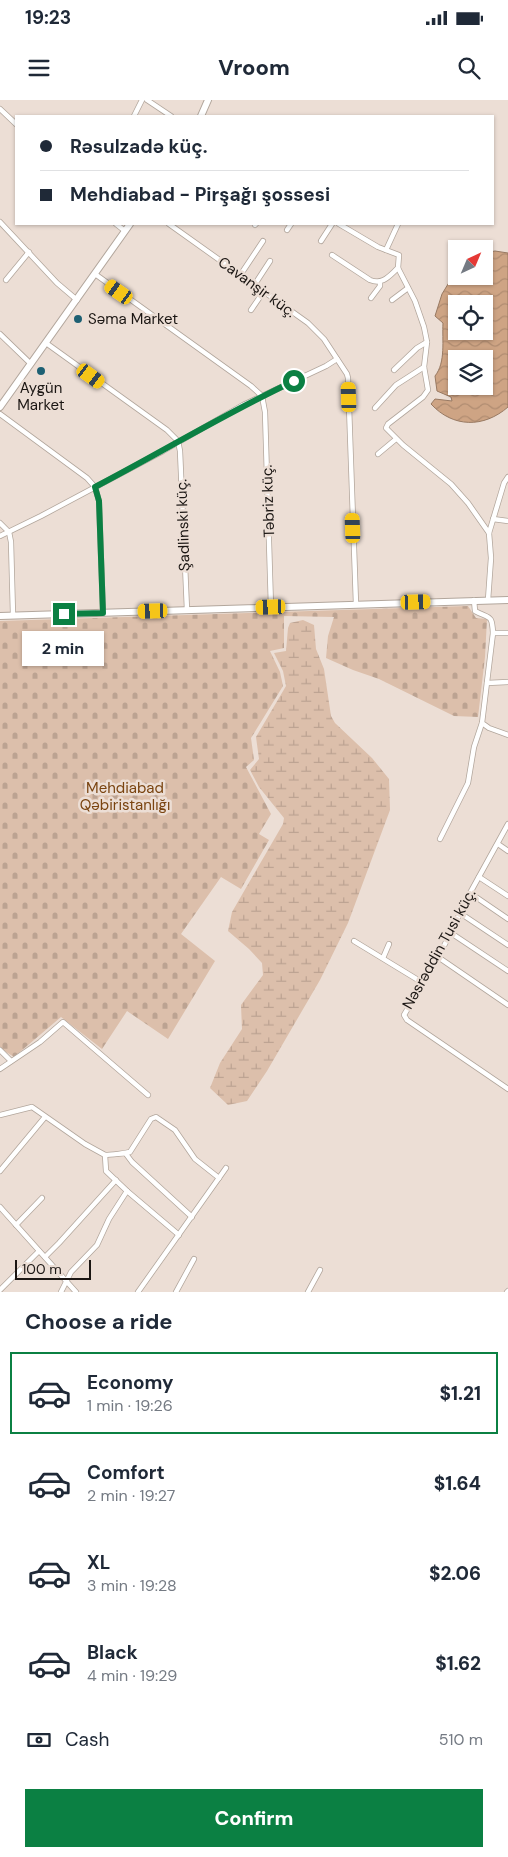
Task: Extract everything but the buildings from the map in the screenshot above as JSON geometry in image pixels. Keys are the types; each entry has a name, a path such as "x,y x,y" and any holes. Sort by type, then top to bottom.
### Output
{"main road":[{"path":"201,115 208,100"},
{"path":"0,407 129,225"},
{"path":"0,616 508,600"}],"street":[{"path":"134,115 142,100"},
{"path":"147,100 170,115"},
{"path":"0,109 15,123"},
{"path":"0,222 57,283 77,300"},
{"path":"117,225 125,231"},
{"name":"Cavanşir küç.","path":"170,225 241,274 317,331 348,378 356,604"},
{"path":"287,230 290,225"},
{"path":"321,241 331,225"},
{"path":"342,225 399,256 398,268 420,314 426,342 424,367 428,390 427,393 386,426 386,428 396,439 452,484 489,532"},
{"path":"386,250 398,225"},
{"path":"241,274 263,241"},
{"path":"6,280 29,252"},
{"path":"332,255 370,280 380,282"},
{"path":"254,284 270,261"},
{"path":"372,298 380,282 398,268"},
{"path":"94,274 251,386 262,396"},
{"path":"392,300 408,288"},
{"path":"251,310 264,291"},
{"path":"0,334 31,364"},
{"path":"394,370 426,342"},
{"path":"46,343 167,430 178,441"},
{"path":"0,536 163,451 262,396 326,366 336,359"},
{"path":"375,408 388,396 396,385 424,367"},
{"name":"Təbriz küç.","path":"262,396 265,412 271,607"},
{"path":"0,414 87,478 95,487 99,501 103,613"},
{"path":"378,454 396,439"},
{"name":"Şadlinski küç.","path":"178,441 187,610"},
{"path":"488,600 491,558 489,532 504,483 508,477"},
{"path":"493,519 508,521"},
{"path":"0,522 9,532 14,615"},
{"path":"440,838 468,783 474,747 482,723 493,633 492,619 475,611 474,600"},
{"path":"493,633 508,633"},
{"path":"486,682 508,682"},
{"path":"482,723 489,728 508,735"},
{"name":"Nəsrəddin Tusi küç.","path":"508,824 470,893 438,958 404,1015 404,1017 508,1089"},
{"path":"498,844 508,851"},
{"path":"479,877 508,896"},
{"path":"470,893 508,919"},
{"path":"460,913 508,946"},
{"path":"451,933 508,971"},
{"path":"354,941 423,983"},
{"path":"383,958 389,944"},
{"path":"438,958 508,1005"},
{"path":"0,1069 40,1042 63,1022 148,1095"},
{"path":"0,1050 11,1061"},
{"path":"0,1115 32,1107 85,1144 105,1155 115,1153 126,1154 133,1149 151,1119 156,1117 175,1130 195,1159 219,1178"},
{"path":"0,1171 46,1117"},
{"path":"126,1154 132,1162 192,1217"},
{"path":"105,1155 106,1171 179,1235"},
{"path":"138,1292 226,1168"},
{"path":"44,1257 116,1180"},
{"path":"61,1292 71,1272 97,1245 108,1219 127,1191"},
{"path":"16,1225 42,1198"},
{"path":"0,1207 76,1292"},
{"path":"0,1290 39,1251"},
{"path":"176,1292 194,1259"},
{"path":"308,1292 320,1270"}],"green space":[{"name":"Mehdiabad Qəbiristanlığı","path":"468,606 476,618 487,619 478,717 454,716 379,679 326,658 328,636 334,617 284,616 284,648 270,651 280,672 283,686 251,738 254,760 246,767 271,814 259,834 269,840 241,889 221,877 181,934 215,961 168,1039 127,1011 102,1049 61,1017 14,1057 0,1048 0,621"},
{"path":"303,620 314,625 316,649 324,669 331,716 335,723 372,758 389,779 390,810 348,923 320,980 267,1071 247,1101 228,1105 210,1088 220,1063 242,1029 241,1005 263,975 262,963 228,931 232,912 283,824 284,818 259,787 250,770 259,759 256,737 286,686 283,671 274,653 286,651 290,623"}],"water":[{"path":"493,251 508,253 508,407 489,419 479,422 459,421 449,418 431,404 435,399 452,401 451,397 437,391 435,376 441,364 443,351 443,323 435,316 442,294 448,284 493,285"}],"place":[{"name":"Səma Market","path":"78,319"},
{"name":"Aygün Market","path":"41,371"}],"route":[{"path":"64,614 103,613 99,501 95,487 243,405 294,381"}]}
